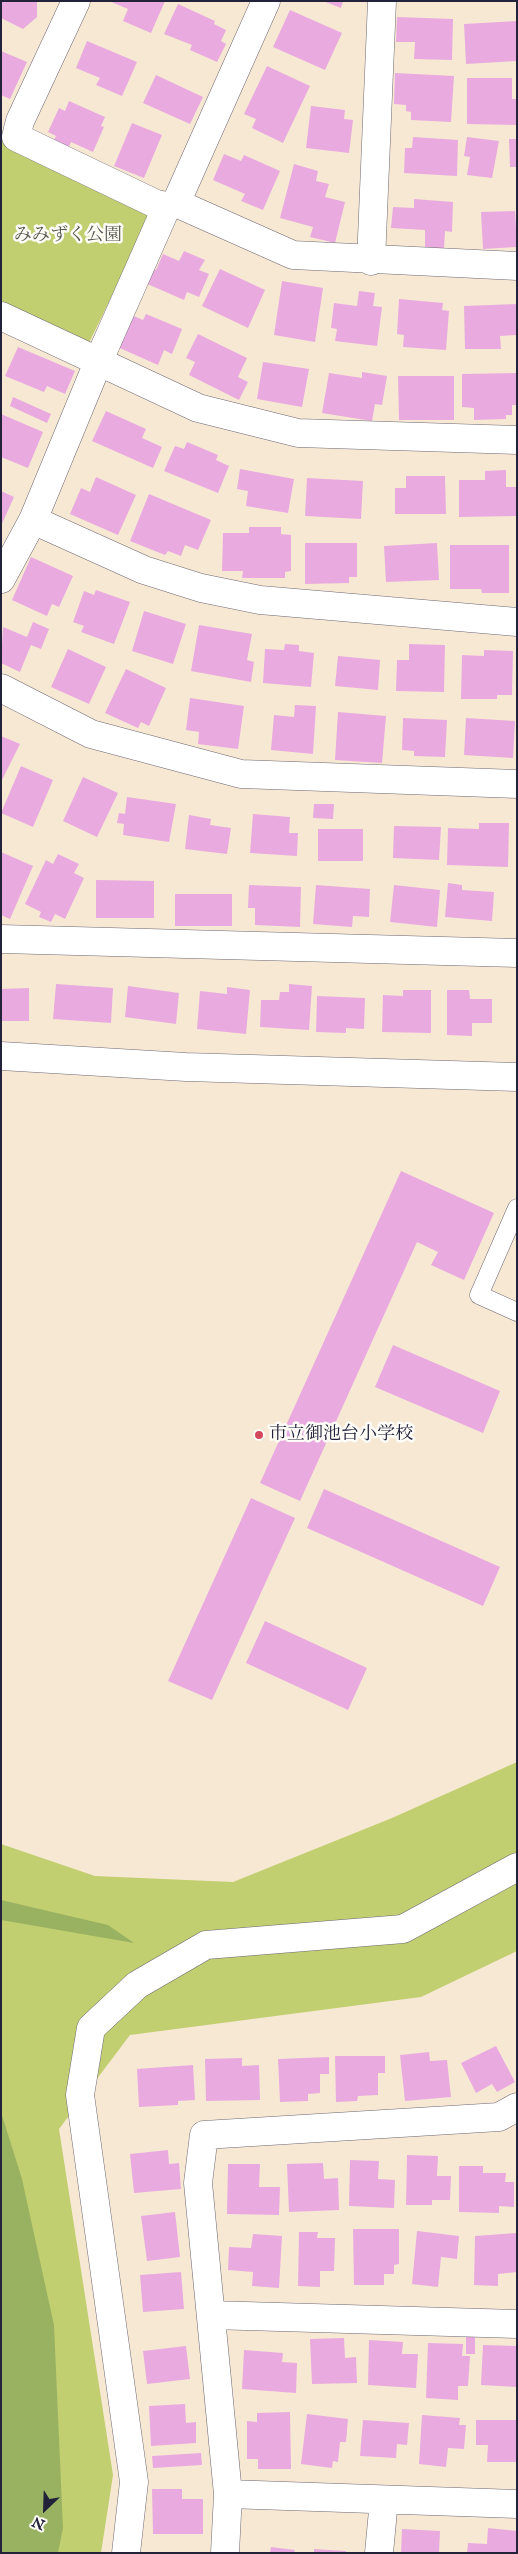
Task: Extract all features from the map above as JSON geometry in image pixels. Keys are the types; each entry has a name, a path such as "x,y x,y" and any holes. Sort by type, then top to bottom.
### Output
{"street":[{"path":"76,1 11,117 16,137 156,204 172,205 293,255 371,261 517,266"},
{"path":"1,579 34,520 99,360 266,1"},
{"path":"371,261 382,1"},
{"path":"1,316 99,360 198,408 298,433 517,440"},
{"path":"34,520 144,570 201,588 260,600 517,622"},
{"path":"1,688 91,734 240,774 517,784"},
{"path":"1,939 517,953"},
{"path":"1,1056 186,1067 517,1077"},
{"path":"126,2553 134,2482 80,2095 91,2028 137,1985 206,1945 403,1929 517,1867"},
{"path":"225,2553 228,2494 198,2183 204,2135 499,2117 517,2107"},
{"path":"211,2315 517,2324"},
{"path":"228,2494 517,2504"},
{"path":"379,2553 384,2500"}],"lane":[{"path":"517,1208 479,1295 517,1312"}],"green space":[{"name":"みみずく公園","path":"1,130 156,204 89,343 1,301"},
{"path":"517,1762 517,1951 421,1997 130,2035 59,2129 113,2475 101,2553 1,2553 1,1844 95,1876 233,1882 392,1818"},
{"path":"1,1900 108,1925 134,1943 1,1920"},
{"path":"1,2112 22,2179 54,2325 63,2528 58,2553 1,2553"}],"building":[{"path":"1,1 37,1 37,17 23,29 1,18"},
{"path":"109,1 165,1 151,33 123,21 128,9"},
{"path":"323,1 343,1 341,8"},
{"path":"178,4 215,21 214,24 226,30 221,41 226,44 217,62 190,50 192,45 164,34"},
{"path":"290,10 342,33 325,70 273,47"},
{"path":"397,17 453,19 452,60 414,59 415,42 396,42"},
{"path":"517,21 517,61 466,64 464,24"},
{"path":"87,41 137,62 122,96 96,85 100,78 76,68"},
{"path":"1,51 27,62 10,99 1,95"},
{"path":"267,66 310,86 283,143 252,128 256,119 244,114"},
{"path":"395,73 454,76 451,122 411,120 411,112 406,111 406,105 394,104"},
{"path":"156,75 203,97 190,124 143,103"},
{"path":"467,78 512,78 512,99 517,99 517,125 467,124"},
{"path":"69,101 105,117 101,126 104,127 93,152 71,142 68,149 53,142 56,136 48,132 59,108 65,111"},
{"path":"311,106 345,110 344,119 353,120 349,153 306,148"},
{"path":"132,123 162,135 144,178 114,166"},
{"path":"413,137 458,140 457,176 404,173 405,148 412,148"},
{"path":"467,137 499,141 492,178 467,175 470,157 464,156"},
{"path":"509,139 517,139 517,167 510,167"},
{"path":"224,154 241,161 244,155 280,171 263,210 241,201 245,194 213,180"},
{"path":"294,164 318,171 316,181 329,184 325,197 345,202 335,243 310,237 313,227 280,218"},
{"path":"414,199 453,202 452,232 445,231 444,249 425,248 425,230 391,228 393,207 414,208"},
{"path":"515,211 517,247 483,249 481,212"},
{"path":"184,251 205,260 199,270 209,274 199,297 187,292 184,300 145,283 152,268 156,270 163,254 179,261"},
{"path":"220,269 265,290 248,328 202,306"},
{"path":"282,281 323,288 315,342 274,335"},
{"path":"359,291 375,293 373,306 382,307 377,346 335,341 337,329 331,328 334,303 357,306"},
{"path":"399,299 443,303 442,310 449,311 446,350 403,347 404,335 397,334"},
{"path":"517,304 517,335 500,336 501,349 465,349 464,306"},
{"path":"129,314 143,320 146,314 182,329 172,354 164,350 158,365 115,346"},
{"path":"198,334 247,358 238,377 248,382 239,400 189,375 195,362 186,358"},
{"path":"18,347 75,371 65,394 47,386 44,392 5,376"},
{"path":"263,362 309,369 302,407 257,399"},
{"path":"362,372 387,376 382,405 375,404 372,421 322,413 329,373 362,378"},
{"path":"517,373 517,405 512,405 512,415 506,415 506,419 474,420 474,408 462,407 462,374"},
{"path":"398,376 454,376 454,420 399,420"},
{"path":"13,397 51,414 47,423 10,406"},
{"path":"106,411 146,429 142,438 162,447 153,468 92,441"},
{"path":"1,414 43,432 28,468 1,457"},
{"path":"187,442 218,455 216,460 229,466 218,493 164,471 175,446 184,449"},
{"path":"240,469 294,479 288,513 246,506 248,491 237,489"},
{"path":"506,470 506,487 517,487 517,516 459,517 459,480 485,480 485,471"},
{"path":"406,476 445,476 446,514 395,514 395,488 406,488"},
{"path":"96,477 136,495 118,535 70,514 81,488 90,492"},
{"path":"307,478 363,481 361,519 305,516"},
{"path":"1,491 14,497 1,526"},
{"path":"149,494 211,520 198,550 185,545 181,556 168,551 165,555 130,541"},
{"path":"249,527 281,527 281,534 291,535 291,571 285,572 285,578 242,578 243,571 222,571 223,533 249,533"},
{"path":"305,543 357,543 357,577 349,577 349,583 305,584"},
{"path":"437,543 439,580 386,582 384,546"},
{"path":"450,545 509,545 509,593 482,593 481,589 450,589"},
{"path":"31,557 73,576 59,607 52,604 47,616 12,600"},
{"path":"96,590 130,602 114,644 81,632 84,626 73,622 84,591 94,595"},
{"path":"144,611 186,624 173,664 132,651"},
{"path":"33,622 49,629 41,649 31,645 20,672 1,663 3,627 27,637"},
{"path":"199,625 252,634 247,660 254,662 251,682 191,671"},
{"path":"285,644 299,645 299,651 314,653 311,687 263,683 265,649 284,650"},
{"path":"409,644 445,645 444,692 396,691 397,660 409,660"},
{"path":"68,649 106,667 89,704 51,687"},
{"path":"484,650 513,651 512,695 497,695 497,699 461,699 462,655 484,656"},
{"path":"338,656 380,660 378,690 335,686"},
{"path":"126,669 166,688 149,726 141,722 138,728 105,713"},
{"path":"190,698 244,706 238,749 198,744 199,732 186,730"},
{"path":"295,705 316,706 313,754 271,750 274,715 294,717"},
{"path":"338,712 386,716 382,763 335,760"},
{"path":"403,718 447,720 445,757 414,756 414,751 402,750"},
{"path":"466,718 515,721 513,758 464,755"},
{"path":"1,736 20,744 1,782"},
{"path":"21,766 53,780 33,827 1,813"},
{"path":"83,777 118,793 97,837 63,821"},
{"path":"127,797 176,804 169,842 123,835 124,824 117,823 119,813 125,814"},
{"path":"314,804 334,804 333,819 313,818"},
{"path":"253,814 290,817 289,833 298,833 297,856 250,853"},
{"path":"189,815 211,819 210,825 231,828 227,854 185,849"},
{"path":"479,823 509,823 508,867 447,865 448,828 479,829"},
{"path":"394,826 441,827 439,860 393,858"},
{"path":"318,829 363,829 363,861 318,861"},
{"path":"1,852 33,866 10,919 1,915"},
{"path":"58,854 79,864 74,873 84,878 65,919 55,914 51,922 39,917 41,912 25,904 46,860 53,864"},
{"path":"96,880 154,881 154,918 96,918"},
{"path":"448,883 462,885 462,890 494,892 492,921 445,917"},
{"path":"249,885 301,887 300,927 255,925 255,908 248,908"},
{"path":"316,885 370,889 369,917 353,916 352,927 313,924"},
{"path":"394,885 440,890 437,927 390,922"},
{"path":"175,894 232,894 232,926 175,926"},
{"path":"56,984 113,988 111,1023 53,1019"},
{"path":"289,984 312,986 309,1030 260,1027 261,1000 279,1000 280,992 289,992"},
{"path":"128,986 179,993 176,1024 125,1017"},
{"path":"227,987 250,990 246,1034 197,1029 200,991 227,994"},
{"path":"29,988 29,1021 1,1021 1,989"},
{"path":"403,990 431,990 431,1033 382,1032 383,995 403,996"},
{"path":"447,990 469,990 470,999 492,999 492,1023 472,1023 472,1036 447,1035"},
{"path":"317,996 365,998 364,1029 346,1028 346,1033 316,1032"},
{"path":"401,1171 494,1213 464,1280 431,1265 438,1252 417,1242 300,1501 260,1483"},
{"path":"393,1345 500,1391 483,1433 375,1387"},
{"path":"324,1489 500,1567 483,1606 307,1528"},
{"path":"251,1498 295,1518 212,1700 168,1681"},
{"path":"265,1621 367,1668 348,1710 246,1663"},
{"path":"496,2046 515,2082 497,2092 492,2084 476,2093 461,2063"},
{"path":"429,2052 430,2061 447,2060 451,2097 405,2101 400,2055"},
{"path":"335,2056 385,2056 385,2073 378,2073 378,2095 358,2096 357,2101 336,2102"},
{"path":"329,2057 329,2074 320,2074 320,2093 308,2094 308,2101 280,2102 278,2059"},
{"path":"242,2058 242,2066 259,2065 260,2100 206,2101 205,2059"},
{"path":"193,2065 195,2100 178,2101 178,2105 139,2107 137,2069"},
{"path":"168,2150 169,2164 179,2163 181,2189 134,2193 130,2154"},
{"path":"407,2155 438,2156 437,2176 451,2176 450,2200 432,2200 432,2205 406,2205"},
{"path":"350,2160 379,2161 378,2179 395,2180 394,2208 349,2206"},
{"path":"323,2163 324,2179 338,2178 339,2210 289,2212 287,2164"},
{"path":"228,2164 260,2164 259,2187 280,2187 279,2215 227,2214"},
{"path":"459,2166 483,2166 483,2173 506,2173 505,2182 514,2182 514,2207 499,2206 499,2213 459,2212"},
{"path":"175,2212 180,2257 147,2261 141,2216"},
{"path":"353,2229 399,2229 399,2264 394,2265 394,2274 384,2274 384,2285 354,2285"},
{"path":"417,2231 459,2236 457,2259 441,2257 438,2287 412,2284"},
{"path":"299,2232 318,2232 317,2238 335,2238 334,2271 320,2271 320,2287 298,2286"},
{"path":"516,2233 517,2272 498,2274 498,2286 474,2285 475,2236"},
{"path":"253,2234 282,2236 279,2288 252,2286 253,2272 228,2270 229,2247 251,2248"},
{"path":"181,2272 184,2309 143,2312 140,2275"},
{"path":"466,2330 475,2330 475,2354 466,2354"},
{"path":"344,2338 345,2358 356,2357 357,2383 312,2384 310,2339"},
{"path":"369,2340 403,2342 402,2354 418,2354 416,2388 368,2385"},
{"path":"428,2343 463,2344 462,2356 470,2356 468,2386 458,2386 458,2400 426,2398"},
{"path":"483,2345 517,2346 517,2387 481,2385"},
{"path":"186,2346 190,2379 147,2384 143,2351"},
{"path":"244,2350 283,2353 282,2362 297,2363 296,2393 242,2389"},
{"path":"185,2404 186,2423 196,2422 196,2443 151,2446 149,2406"},
{"path":"290,2412 291,2469 258,2469 258,2459 247,2459 247,2421 257,2422 257,2413"},
{"path":"307,2414 348,2419 346,2442 340,2442 338,2462 333,2461 332,2468 301,2464"},
{"path":"422,2415 460,2418 459,2425 466,2425 464,2449 448,2448 446,2467 419,2464"},
{"path":"363,2420 409,2423 407,2445 397,2444 396,2458 360,2456"},
{"path":"476,2420 517,2420 517,2462 487,2462 488,2445 476,2445"},
{"path":"201,2453 202,2465 153,2468 152,2456"},
{"path":"152,2489 182,2489 182,2499 203,2499 203,2534 153,2534"},
{"path":"488,2528 517,2531 516,2553 467,2553 468,2543 487,2544"},
{"path":"402,2529 440,2531 439,2553 401,2553"},
{"path":"271,2547 295,2550 294,2553 270,2553"},
{"path":"314,2549 346,2551 346,2553 314,2553"}],"place":[{"name":"市立御池台小学校","path":"259,1435"}]}
